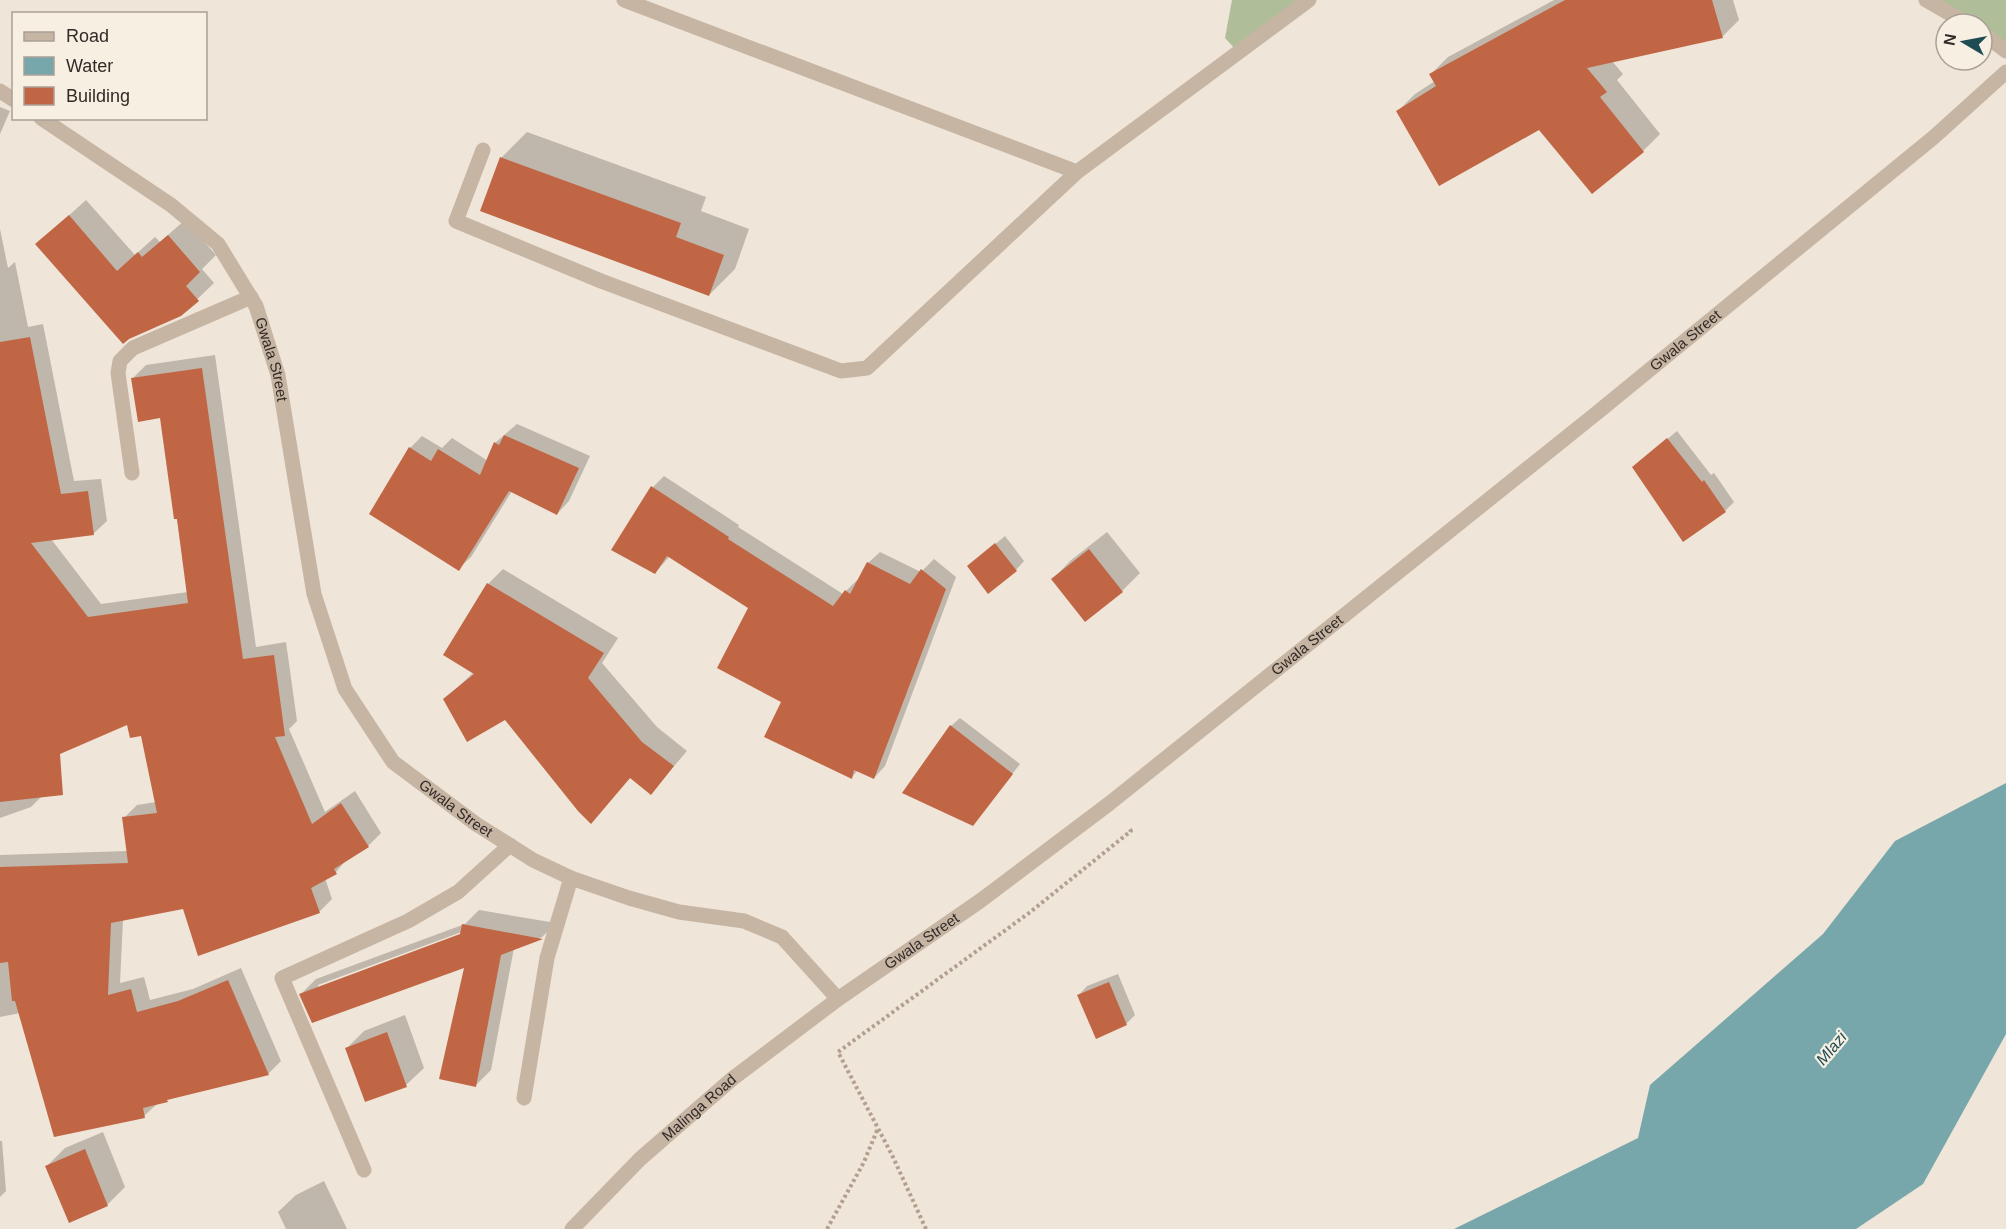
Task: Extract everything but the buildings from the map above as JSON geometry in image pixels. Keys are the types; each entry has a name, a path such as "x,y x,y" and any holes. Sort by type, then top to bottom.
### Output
{"street":[{"path":"624,0 1077,172"},
{"path":"483,150 456,221 601,281 841,371 867,368 1077,172 1309,0"},
{"path":"1926,0 1947,12"},
{"name":"Gwala Street","path":"44,120 171,205 218,244 256,306 278,375 314,594 345,689 393,762 476,824 533,860 571,878 679,912 744,921 782,937 838,999 980,901 1110,804 1644,374 1934,137 2006,72"},
{"path":"132,473 118,373 120,361 133,348 251,297"},
{"path":"364,1170 282,978 408,921 458,892 510,846"},
{"path":"524,1098 547,958 571,878"},
{"name":"Malinga Road","path":"572,1229 640,1159 732,1079 838,999"}],"path":[{"path":"842,1060 892,1155 926,1229"},
{"path":"827,1229 864,1162 878,1128"}],"green space":[{"path":"1232,0 1305,0 1237,51 1225,38"},
{"path":"1932,0 2006,0 2006,49 1994,40 1994,12 1951,12"}],"water":[{"name":"Mlazi","path":"2006,783 2006,1034 1923,1184 1856,1229 1454,1229 1638,1138 1650,1085 1823,934 1895,841"}]}
